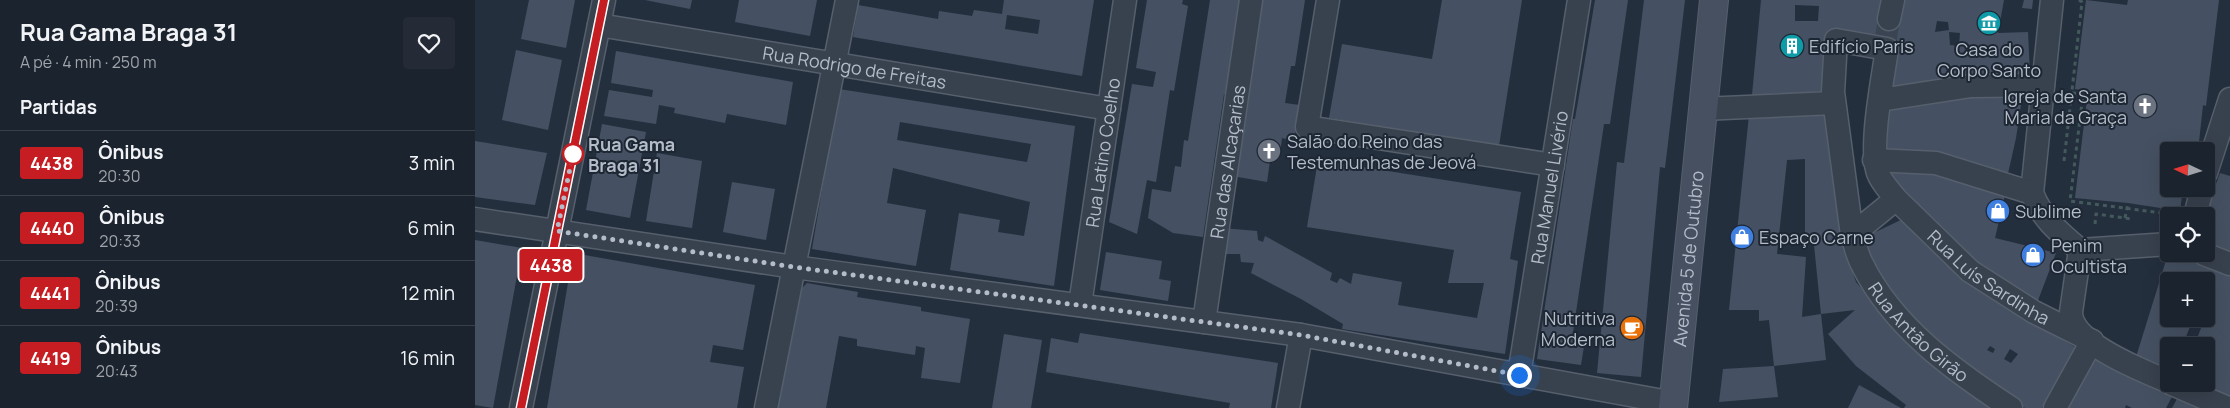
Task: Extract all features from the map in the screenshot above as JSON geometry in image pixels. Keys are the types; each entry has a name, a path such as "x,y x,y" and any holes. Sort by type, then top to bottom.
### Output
{"main road":[{"name":"Avenida 5 de Outubro","path":"1674,406 1714,0"}],"street":[{"path":"521,408 604,0"},
{"path":"766,408 847,0"},
{"name":"Rua Latino Coelho","path":"1080,305 1125,0"},
{"name":"Rua das Alcaçarias","path":"1204,322 1251,0"},
{"path":"1328,0 1307,126 1553,165"},
{"name":"Rua Manuel Livério","path":"1519,375 1579,0"},
{"path":"2052,0 2034,199 2048,223 2080,250 2160,245"},
{"name":"Rua Rodrigo de Freitas","path":"599,25 1109,109"},
{"path":"1888,26 1874,160 1936,164 2034,199"},
{"name":"Rua Antão Girão","path":"1888,26 1836,40 1834,103 1852,235 1861,262 1880,295 1918,338 1931,352 2011,408"},
{"path":"1880,100 1971,86 2043,85"},
{"path":"2215,145 2230,99"},
{"path":"1702,109 1834,103"},
{"name":"Rua Luís Sardinha","path":"1874,160 1879,175 1896,199 1971,271 2034,312 2092,342"},
{"path":"1852,235 1896,199"},
{"path":"475,219 794,267 1301,335 1674,406"},
{"path":"2080,250 2071,318 2075,326 2092,342 2108,353 2160,379"},
{"path":"2215,258 2230,264"},
{"path":"1288,408 1301,335"},
{"path":"2055,408 2092,342"},
{"path":"2191,392 2227,408"}],"path":[{"path":"2063,167 2082,2 2079,0"},
{"path":"2072,93 2083,94 2070,201 2160,212"},
{"path":"2125,218 2127,203"},
{"path":"2095,220 2096,214 2139,220"}],"building":[{"path":"529,0 575,0 566,48 521,39"},
{"path":"645,0 692,0 690,9"},
{"path":"739,0 817,0 810,36 735,22"},
{"path":"1004,0 1094,0 1082,76 853,37 858,5 938,19 939,11 972,16 974,10 1002,14","holes":["1007,15 1040,20 1038,34 1005,29"]},
{"path":"1147,0 1183,0 1182,4 1188,6 1174,91 1170,90 1156,182 1147,180 1137,234 1109,222 1132,84 1153,87 1156,72 1136,68"},
{"path":"1210,0 1243,0 1228,95 1224,94 1203,237 1173,233 1148,218 1152,189 1171,192 1175,166 1181,167 1184,140 1188,141"},
{"path":"1260,0 1305,0 1295,66 1291,66 1285,103 1300,105 1294,141 1282,138 1280,155 1271,154 1267,182 1232,176"},
{"path":"1442,0 1522,0 1499,146 1329,118 1342,44 1432,59"},
{"path":"1595,0 1628,0 1610,124 1604,124 1572,339 1585,340 1581,365 1537,359 1573,119 1575,119"},
{"path":"1644,0 1685,0 1665,168 1660,167 1641,377 1597,373 1617,162 1624,163"},
{"path":"1761,0 1881,0 1879,18 1900,21 1904,0 2004,0 1998,33 2028,32 2030,76 1891,90 1897,40 1830,32 1830,91 1752,95","holes":["1795,5 1819,6 1818,21 1795,21","1937,21 1948,22 1949,30 1935,32","1949,32 1960,33 1959,46 1950,45"]},
{"name":"Casa do Corpo Santo","path":"2024,0 2033,0 2032,9 2022,8"},
{"name":"Igreja de Santa Maria da Graça","path":"2086,0 2127,5 2128,0 2219,0 2206,106 2203,105 2199,142 2160,142 2160,198 2182,198 2181,207 2160,208 2075,198 2088,91 2075,89"},
{"path":"516,50 562,60 548,130 502,120"},
{"path":"616,51 793,82 786,125 727,114 725,123 674,113 675,108 659,105 656,124 604,116 609,90 652,97 653,90 611,83"},
{"path":"839,89 1075,126 1054,286 950,270 959,213 1000,220 998,232 1024,236 1030,202 893,168 887,203 926,210 916,266 812,249","holes":["900,122 1031,144 1027,162 897,140"]},
{"path":"2023,91 2016,138 2007,178 1882,153 1885,111 1929,99"},
{"path":"1831,113 1846,252 1856,282 1897,330 1991,408 1904,408 1906,405 1856,366 1828,334 1855,310 1821,314 1826,360 1774,366 1769,320 1759,321 1759,310 1729,310 1749,115","holes":["1805,159 1805,236 1813,235 1821,314 1802,317 1806,257 1777,254 1787,160"]},
{"path":"602,124 646,132 630,218 586,210"},
{"path":"475,141 547,153 535,205 475,197"},
{"path":"657,153 702,161 692,228 646,221"},
{"path":"1318,160 1521,192 1510,259 1518,261 1505,354 1342,329 1343,324 1301,299 1251,273 1254,263 1241,262 1240,254 1222,254 1222,228 1257,231 1258,240 1263,242 1265,236 1332,273 1330,280 1337,283 1340,278 1351,284 1353,273 1402,282 1398,305 1477,318 1484,283 1448,283 1454,250 1307,227"},
{"path":"1883,165 1935,169 2005,195 1995,238 2056,253 2037,303 1975,265 1927,220"},
{"path":"2220,173 2230,176 2230,256 2215,250 2215,207 2207,207 2211,198 2215,198 2215,186"},
{"path":"732,182 775,189 766,240 723,232"},
{"path":"1907,217 1974,285 2002,306 2075,347 2060,380 2042,408 2025,408 1936,346 1881,283 1861,239","holes":["1990,346 1995,349 1993,353 1987,350","2010,349 2018,354 2011,363 2004,359"]},
{"path":"475,240 522,248 493,408 475,405"},
{"path":"1106,252 1162,261 1159,279 1171,281 1168,301 1100,290"},
{"path":"573,253 755,285 743,350 713,345 710,362 744,367 737,408 547,408"},
{"path":"2166,262 2198,262 2230,275 2230,397 2215,391 2215,337 2198,337 2201,327 2215,327 2215,272 2162,272"},
{"path":"2160,280 2160,327 2190,327 2186,337 2160,337 2160,369 2136,357"},
{"path":"807,283 858,292 857,297 921,307 921,311 970,319 960,383 921,378 925,348 916,346 915,355 857,346 857,339 839,336 826,408 774,408 795,295"},
{"path":"1080,333 1278,363 1271,408 1229,408 1230,403 1046,372 1051,338 1078,343"},
{"path":"1004,334 1042,340 1031,408 992,408"},
{"path":"2095,359 2160,389 2160,392 2173,395 2166,408 2132,408 2126,405 2125,408 2065,408"},
{"path":"1774,366 1778,397 1719,402 1723,369"},
{"path":"1859,385 1901,408 1848,408"},
{"path":"2178,397 2200,408 2172,408"}],"tunnel":[{"path":"1886,38 1889,19"}],"bus line":[{"name":"4438","path":"521,408 604,0"}],"place":[{"name":"Casa do Corpo Santo","path":"1989,23"},
{"name":"Edifício Paris","path":"1792,46"},
{"name":"Igreja de Santa Maria da Graça","path":"2145,106"},
{"name":"Salão do Reino das Testemunhas de Jeová","path":"1269,151"},
{"name":"Rua Gama Braga 31","path":"573,154"},
{"name":"Sublime","path":"1998,211"},
{"name":"Espaço Carne","path":"1742,237"},
{"name":"Penim Ocultista","path":"2033,255"},
{"name":"Nutritiva Moderna","path":"1632,328"}],"route":[{"path":"573,154 557,231 794,267 1301,335 1519,375"}]}
